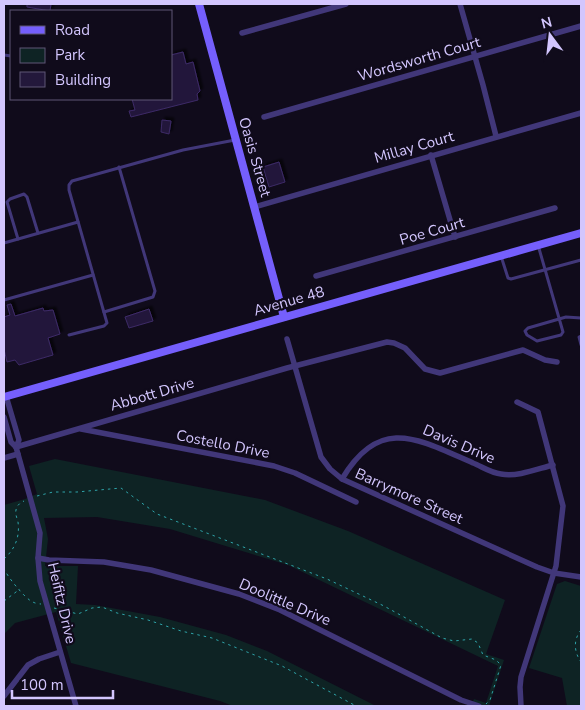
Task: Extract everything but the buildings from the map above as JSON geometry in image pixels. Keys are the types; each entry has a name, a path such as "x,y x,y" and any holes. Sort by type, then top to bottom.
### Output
{"main road":[{"name":"Oasis Street","path":"199,4 284,317"},
{"name":"Avenue 48","path":"5,396 581,233"}],"street":[{"path":"242,33 346,4"},
{"path":"460,4 496,136"},
{"name":"Wordsworth Court","path":"264,117 581,26"},
{"name":"Millay Court","path":"254,207 581,113"},
{"path":"431,155 455,237"},
{"name":"Poe Court","path":"316,276 555,208"},
{"name":"Barrymore Street","path":"287,338 321,457 342,478 537,567 554,573 581,577"},
{"name":"Abbott Drive","path":"16,447 294,366 387,342 405,348 419,364 433,372 448,372 523,350 545,360 557,362"},
{"name":"Heifitz Drive","path":"5,396 19,440 16,447"},
{"path":"517,402 538,412 563,506 554,573 521,677 521,706"},
{"name":"Heifitz Drive","path":"4,417 11,442 16,447 40,533 38,558 40,581 76,706"},
{"name":"Costello Drive","path":"79,429 274,466 295,473 356,502"},
{"name":"Davis Drive","path":"342,478 351,463 364,450 380,441 402,437 422,440 499,474 522,473 553,465"},
{"path":"4,458 18,454"},
{"name":"Doolittle Drive","path":"38,558 104,562 152,570 239,594 274,608 461,700 480,706"},
{"path":"4,696 28,665 60,652"}],"lane":[{"path":"69,335 104,326 107,323 78,222 69,185 72,181 183,150 236,140"},
{"path":"104,312 153,297 155,292 119,167"},
{"path":"18,239 7,202 24,194 27,197 38,233"},
{"path":"4,243 78,222"},
{"path":"538,245 559,319 563,332 561,335 537,341 527,335 525,331 528,328 559,319 566,317 581,318"},
{"path":"501,256 508,278 515,278 581,260"},
{"path":"4,300 93,275"},
{"path":"581,336 579,337 581,345"},
{"path":"6,425 14,423"}],"path":[{"path":"4,559 11,553 17,540 16,508 20,503 41,494 53,492 120,488 157,514 327,579 391,610 442,638 454,641 472,639 478,643 483,655 496,660 500,665 490,700 488,704 480,706"},
{"path":"4,568 6,574 33,603 78,614 99,607 212,638 274,662 356,706"},
{"path":"4,600 20,589"},
{"path":"581,630 577,636 575,646 577,656 581,662"}],"green space":[{"path":"55,459 265,500 348,531 505,600 486,654 504,660 489,706 471,706 474,699 486,703 498,666 288,565 170,529 97,517 44,518 48,539 45,566 78,566 76,604 95,605 160,617 226,635 267,651 376,706 233,706 71,663 56,612 15,623 4,634 4,505 37,494 29,466"},
{"path":"565,581 581,586 581,706 567,706 562,678 529,668 557,584"}]}
